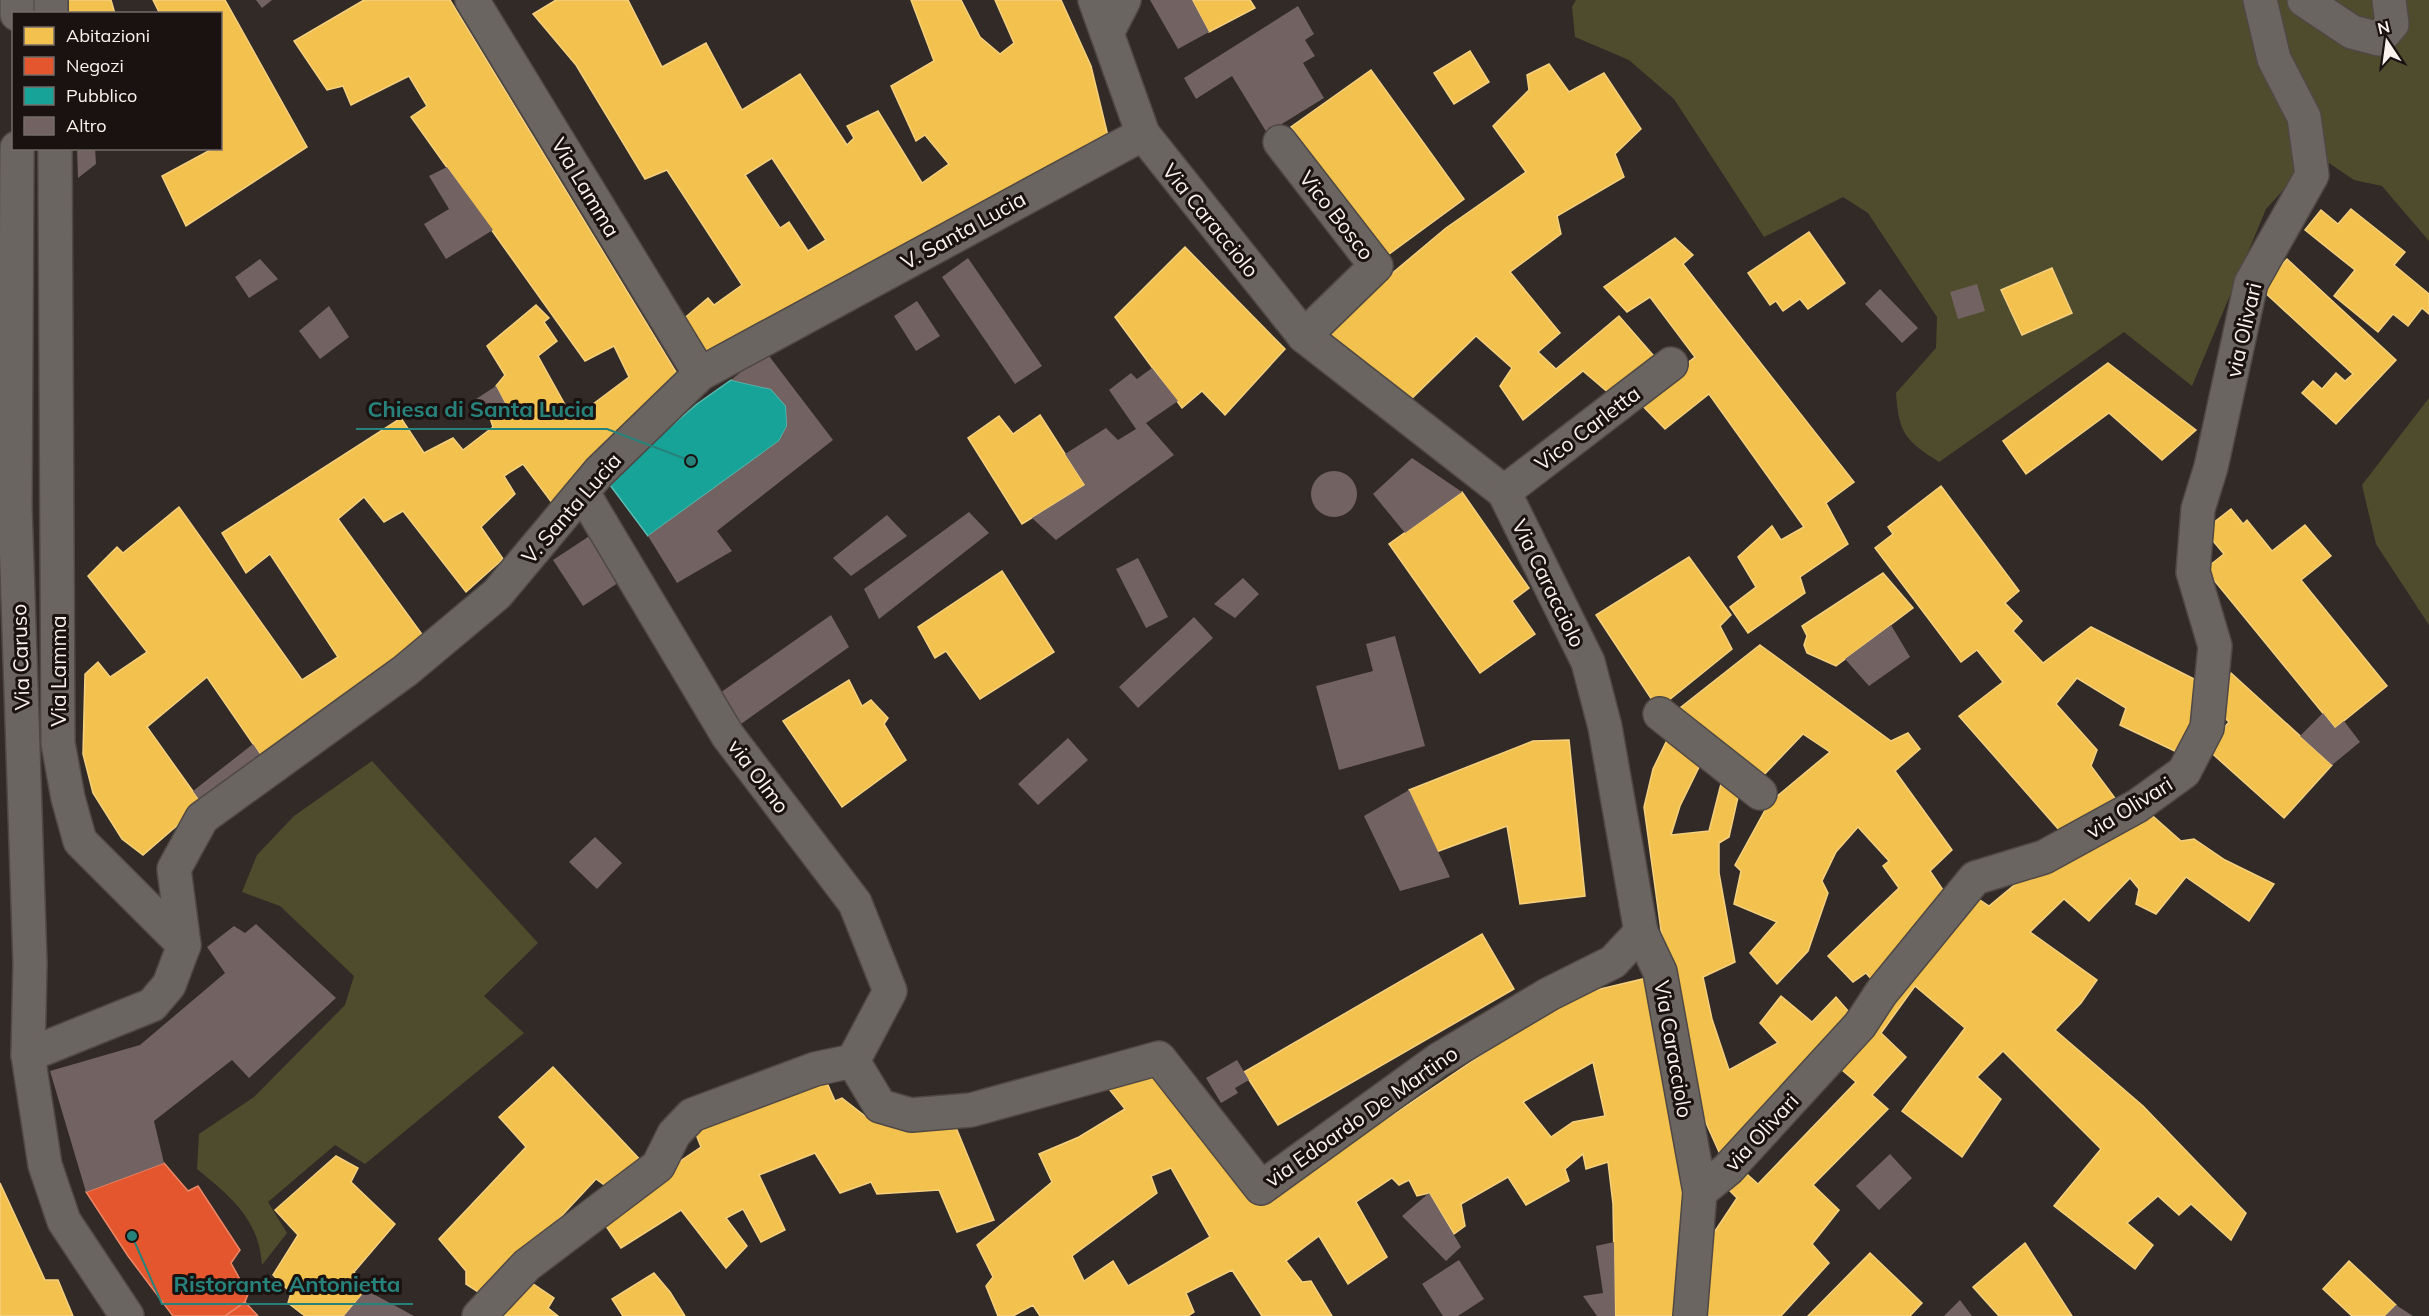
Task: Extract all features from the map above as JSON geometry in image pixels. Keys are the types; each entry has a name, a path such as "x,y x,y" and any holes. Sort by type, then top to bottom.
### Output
{"street":[{"name":"Via Lamma","path":"472,0 700,374"},
{"name":"Via Caracciolo","path":"1095,0 1143,134 1304,336 1504,492 1588,662 1605,727 1641,932 1660,972 1700,1192 1690,1316"},
{"path":"1107,33 1124,0"},
{"name":"via Olivari","path":"1700,1192 1728,1169 1860,1025 1881,993 1975,878 2044,857 2137,806 2184,772 2208,728 2215,646 2193,572 2198,509 2211,467 2251,283 2312,175 2304,117 2274,59 2260,0"},
{"path":"2304,0 2352,32 2379,39 2392,24 2389,0"},
{"name":"V. Santa Lucia","path":"184,945 174,869 202,818 405,670 497,594 599,472 700,374 1143,134"},
{"name":"Vico Bosco","path":"1280,142 1376,266 1304,336"},
{"name":"Via Caruso","path":"17,150 15,507 30,963 28,1055 45,1165 64,1221 127,1316"},
{"name":"Via Lamma","path":"55,150 58,742 68,798 80,841 184,945"},
{"name":"Vico Carletta","path":"1504,492 1671,364"},
{"name":"via Olmo","path":"583,493 728,736 855,903 890,991 853,1061"},
{"path":"1660,714 1760,793"},
{"name":"via Edoardo De Martino","path":"853,1061 880,1106 911,1115 971,1110 1159,1058 1261,1188 1438,1060 1550,994 1614,962 1641,932"},
{"path":"28,1055 152,1005 169,986 184,945"},
{"path":"479,1316 527,1265 658,1166 674,1134 692,1115 815,1069 853,1061"}],"shaded area":[{"path":"1576,0 2429,0 2429,241 2382,186 2354,180 2329,163 2285,188 2266,209 2192,386 2124,332 1939,462 1918,448 1906,435 1899,418 1896,393 1936,348 1937,317 1868,213 1843,197 1764,237 1674,99 1629,60 1575,37 1572,7"},
{"path":"2429,398 2429,625 2376,544 2362,485"},
{"path":"372,761 538,943 484,996 524,1033 365,1164 335,1145 268,1202 287,1233 262,1265 255,1235 241,1210 197,1169 199,1134 254,1097 345,1005 354,976 280,906 242,892 257,855 294,816"}],"building: Abitazioni":[{"path":"67,0 111,0 114,12 67,12"},
{"path":"153,0 225,0 307,147 186,226 162,176 210,150 222,150 222,12 159,12"},
{"path":"364,0 450,0 679,377 556,508 523,464 504,476 515,494 481,527 503,559 466,592 403,511 384,522 364,497 338,519 424,637 262,757 207,677 147,727 202,804 143,855 122,839 93,793 83,754 85,674 98,662 110,677 147,652 88,576 117,547 123,553 179,507 302,680 338,657 270,554 246,573 222,533 401,418 424,453 453,438 463,450 493,427 490,418 506,405 496,386 505,375 487,346 536,305 549,318 544,322 557,341 538,356 573,419 629,377 614,346 585,361 411,117 427,106 409,76 351,105 343,86 327,90 294,41"},
{"path":"556,0 628,0 662,67 706,43 742,110 800,74 847,145 854,138 847,126 878,111 922,183 949,164 925,135 916,141 891,86 934,61 911,0 961,0 980,37 1000,54 1014,43 995,0 1061,0 1091,66 1109,140 701,355 680,322 708,298 714,305 742,285 667,170 645,179 576,65 533,14","holes":["772,158 826,240 808,251 789,222 780,228 745,175"]},
{"path":"1192,0 1250,0 1255,8 1209,32"},
{"path":"1470,51 1489,82 1454,104 1434,73"},
{"path":"1549,64 1569,92 1604,73 1641,129 1615,154 1624,177 1557,216 1561,234 1510,272 1560,333 1538,352 1556,369 1619,316 1659,362 1617,400 1583,371 1523,420 1500,386 1512,368 1476,336 1402,408 1320,334 1446,228 1526,172 1493,126 1529,90 1527,75"},
{"path":"1371,70 1464,199 1385,257 1291,127"},
{"path":"2351,209 2405,252 2394,265 2429,294 2429,314 2422,308 2408,326 2393,314 2378,332 2334,296 2355,270 2305,230 2321,210 2338,224"},
{"path":"1809,232 1845,283 1808,309 1800,299 1783,311 1776,301 1770,305 1748,273"},
{"path":"1675,238 1693,255 1683,264 1854,482 1826,503 1848,544 1800,577 1805,593 1748,633 1730,607 1756,587 1738,557 1772,526 1781,540 1804,527 1709,394 1665,429 1638,401 1695,357 1650,297 1627,312 1604,287"},
{"path":"1185,247 1285,349 1225,415 1202,391 1182,408 1115,317"},
{"path":"2287,259 2396,360 2336,424 2302,393 2313,381 2322,389 2336,373 2345,381 2353,374 2260,288"},
{"path":"2052,268 2072,313 2022,335 2001,290"},
{"path":"2108,363 2196,430 2162,460 2109,413 2026,474 2003,441"},
{"path":"1040,415 1085,485 1022,524 968,438 999,416 1013,434"},
{"path":"1941,486 2019,591 2005,603 2022,621 2013,631 2043,663 2091,627 2204,684 2204,719 2179,753 2120,725 2126,708 2077,678 2056,704 2097,750 2091,766 2123,809 2068,840 1959,716 2003,682 1977,650 1961,662 1875,548 1893,534 1888,527"},
{"path":"1462,492 1529,588 1512,601 1535,634 1480,673 1389,544"},
{"path":"2231,509 2243,524 2247,520 2272,551 2305,525 2331,556 2301,580 2387,686 2335,728 2205,569 2224,554 2204,530"},
{"path":"1689,557 1731,615 1720,626 1732,649 1658,709 1596,615"},
{"path":"1002,571 1054,652 980,699 946,651 935,658 918,627"},
{"path":"1883,573 1913,608 1836,666 1807,653 1804,645 1807,636 1802,626"},
{"path":"1760,645 1891,741 1908,733 1920,749 1895,771 1952,850 1930,871 1943,890 1933,902 1944,909 1879,988 1866,973 1853,982 1828,956 1899,888 1883,866 1889,861 1858,827 1836,852 1822,881 1828,893 1808,951 1777,984 1750,953 1777,922 1734,904 1741,871 1735,865 1769,803 1830,752 1803,734 1758,781 1666,719"},
{"path":"2231,673 2332,765 2284,818 2206,748 2229,722 2213,707 2219,686"},
{"path":"849,680 862,706 871,700 888,718 884,724 906,760 842,807 783,721"},
{"path":"1670,734 1703,759 1680,806 1671,835 1709,831 1723,776 1740,788 1729,837 1719,843 1719,873 1735,962 1703,977 1712,1019 1729,1070 1778,1043 1760,1023 1781,996 1812,1022 1836,997 1855,1019 1724,1163 1693,1094 1669,988 1644,807 1653,769"},
{"path":"1569,740 1585,896 1520,904 1507,826 1436,852 1409,790 1533,741"},
{"path":"2146,810 2181,841 2194,839 2225,860 2274,884 2249,921 2186,877 2156,914 2136,904 2139,889 2130,878 2089,921 2064,899 2030,932 2097,980 2081,1003 2055,1030 2143,1106 2246,1213 2231,1240 2191,1204 2179,1215 2158,1196 2127,1223 2153,1245 2135,1269 2054,1206 2101,1149 2003,1051 1977,1077 2001,1099 1962,1157 1902,1111 1965,1028 1915,986 1881,1033 1906,1057 1872,1095 1888,1109 1813,1185 1839,1210 1812,1244 1829,1263 1781,1316 1702,1316 1711,1237 1737,1198 1724,1185 1739,1167 1758,1184 1856,1082 1835,1064 1962,907 1980,900 1989,906 2035,868"},
{"path":"1482,934 1514,989 1278,1125 1244,1072"},
{"path":"1651,977 1690,1219 1677,1316 1615,1316 1613,1204 1608,1162 1586,1169 1583,1154 1565,1169 1569,1181 1526,1205 1508,1177 1461,1204 1465,1226 1454,1234 1429,1193 1417,1196 1409,1180 1399,1185 1392,1178 1356,1202 1387,1257 1348,1284 1319,1236 1286,1261 1302,1282 1311,1281 1332,1316 1262,1316 1232,1270 1186,1293 1194,1312 1188,1316 1040,1316 1033,1305 1013,1316 998,1316 986,1286 993,1277 977,1245 1052,1182 1039,1154 1079,1137 1125,1109 1098,1075 1151,1056 1251,1202 1397,1112 1542,1014 1592,991","holes":["1593,1062 1605,1116 1573,1122 1551,1137 1523,1102","1171,1168 1210,1237 1128,1286 1113,1261 1084,1281 1072,1256 1157,1193 1151,1176"]},
{"path":"553,1067 645,1165 614,1192 596,1179 486,1297 466,1284 466,1271 439,1239 526,1147 499,1117"},
{"path":"824,1076 835,1101 842,1098 865,1116 897,1129 953,1120 994,1220 957,1232 939,1190 877,1194 871,1182 840,1193 815,1153 759,1175 785,1230 761,1242 743,1209 726,1218 747,1246 726,1268 681,1210 621,1248 599,1216 701,1147 695,1132"},
{"path":"336,1156 358,1168 351,1182 395,1224 354,1272 366,1290 344,1316 305,1316 288,1303 291,1293 273,1275 298,1235 275,1210"},
{"path":"0,1183 45,1280 58,1280 73,1316 0,1316"},
{"path":"2025,1243 2072,1316 1999,1316 1973,1287"},
{"path":"1870,1253 1922,1303 1910,1316 1808,1316"},
{"path":"2349,1261 2396,1305 2385,1316 2352,1316 2323,1289"},
{"path":"654,1273 670,1292 685,1316 623,1316 612,1299"},
{"path":"523,1277 554,1298 548,1308 558,1316 490,1316"}],"building: Negozi":[{"path":"164,1163 188,1191 198,1186 240,1250 231,1263 248,1294 245,1302 225,1316 173,1316 128,1256 86,1192"},
{"path":"245,1302 258,1316 225,1316"}],"building: Pubblico":[{"path":"731,380 771,389 786,406 787,426 779,441 648,536 607,481 697,404"}],"building: Altro":[{"path":"256,0 272,0 262,8"},
{"path":"1150,0 1192,0 1209,32 1178,49"},
{"path":"1298,6 1314,34 1305,40 1315,56 1303,63 1324,98 1267,133 1232,76 1196,99 1184,78"},
{"path":"77,150 95,150 96,164 78,178"},
{"path":"447,167 493,230 446,259 424,224 449,209 429,176"},
{"path":"968,258 1042,366 1015,384 942,277"},
{"path":"260,259 278,279 249,298 235,277"},
{"path":"1977,284 1985,311 1958,319 1950,292"},
{"path":"1880,289 1918,328 1902,343 1865,304"},
{"path":"917,301 940,336 916,351 894,316"},
{"path":"329,306 349,337 320,359 299,331"},
{"path":"766,352 833,440 717,531 732,551 677,583 648,536 779,441 787,426 786,406 771,389 731,380"},
{"path":"1152,368 1178,401 1146,423 1174,455 1056,540 1032,518 1085,485 1065,454 1106,428 1118,440 1136,429 1109,390 1131,373 1137,379"},
{"path":"496,386 506,405 490,418 473,401"},
{"path":"1412,458 1462,492 1405,533 1373,494"},
{"path":"1334,471 1350,478 1357,494 1350,510 1334,517 1318,510 1311,494 1318,478"},
{"path":"969,512 989,533 879,619 864,589"},
{"path":"887,515 907,536 851,576 833,558"},
{"path":"594,533 624,579 583,606 553,560"},
{"path":"1138,558 1168,617 1146,628 1116,569"},
{"path":"1243,578 1259,594 1235,618 1214,604"},
{"path":"831,615 849,647 741,724 717,695"},
{"path":"1194,617 1213,638 1138,708 1119,687"},
{"path":"1891,625 1910,657 1869,686 1845,659"},
{"path":"1395,636 1425,746 1339,770 1316,686 1373,671 1366,644"},
{"path":"2323,713 2335,728 2344,721 2360,742 2332,765 2300,736"},
{"path":"1068,738 1088,760 1038,805 1018,784"},
{"path":"253,744 262,757 202,804 193,791"},
{"path":"1409,790 1450,877 1400,891 1364,816"},
{"path":"595,837 622,863 597,889 569,862"},
{"path":"256,924 336,998 249,1078 232,1060 154,1121 164,1163 86,1192 50,1071 140,1045 225,973 207,947 234,926 245,933"},
{"path":"1237,1060 1249,1080 1235,1088 1238,1093 1221,1103 1206,1078"},
{"path":"1890,1154 1912,1178 1879,1210 1856,1186"},
{"path":"1429,1193 1461,1247 1446,1261 1402,1216"},
{"path":"1614,1242 1615,1316 1597,1316 1583,1296 1603,1293 1596,1246"},
{"path":"1459,1260 1484,1299 1458,1316 1443,1316 1422,1284"},
{"path":"366,1290 414,1316 344,1316"},
{"path":"1960,1300 1972,1316 1944,1316"},
{"path":"2396,1305 2413,1316 2385,1316"}],"place":[{"name":"Chiesa di Santa Lucia","path":"691,461"},
{"name":"Ristorante Antonietta","path":"132,1236"}]}
